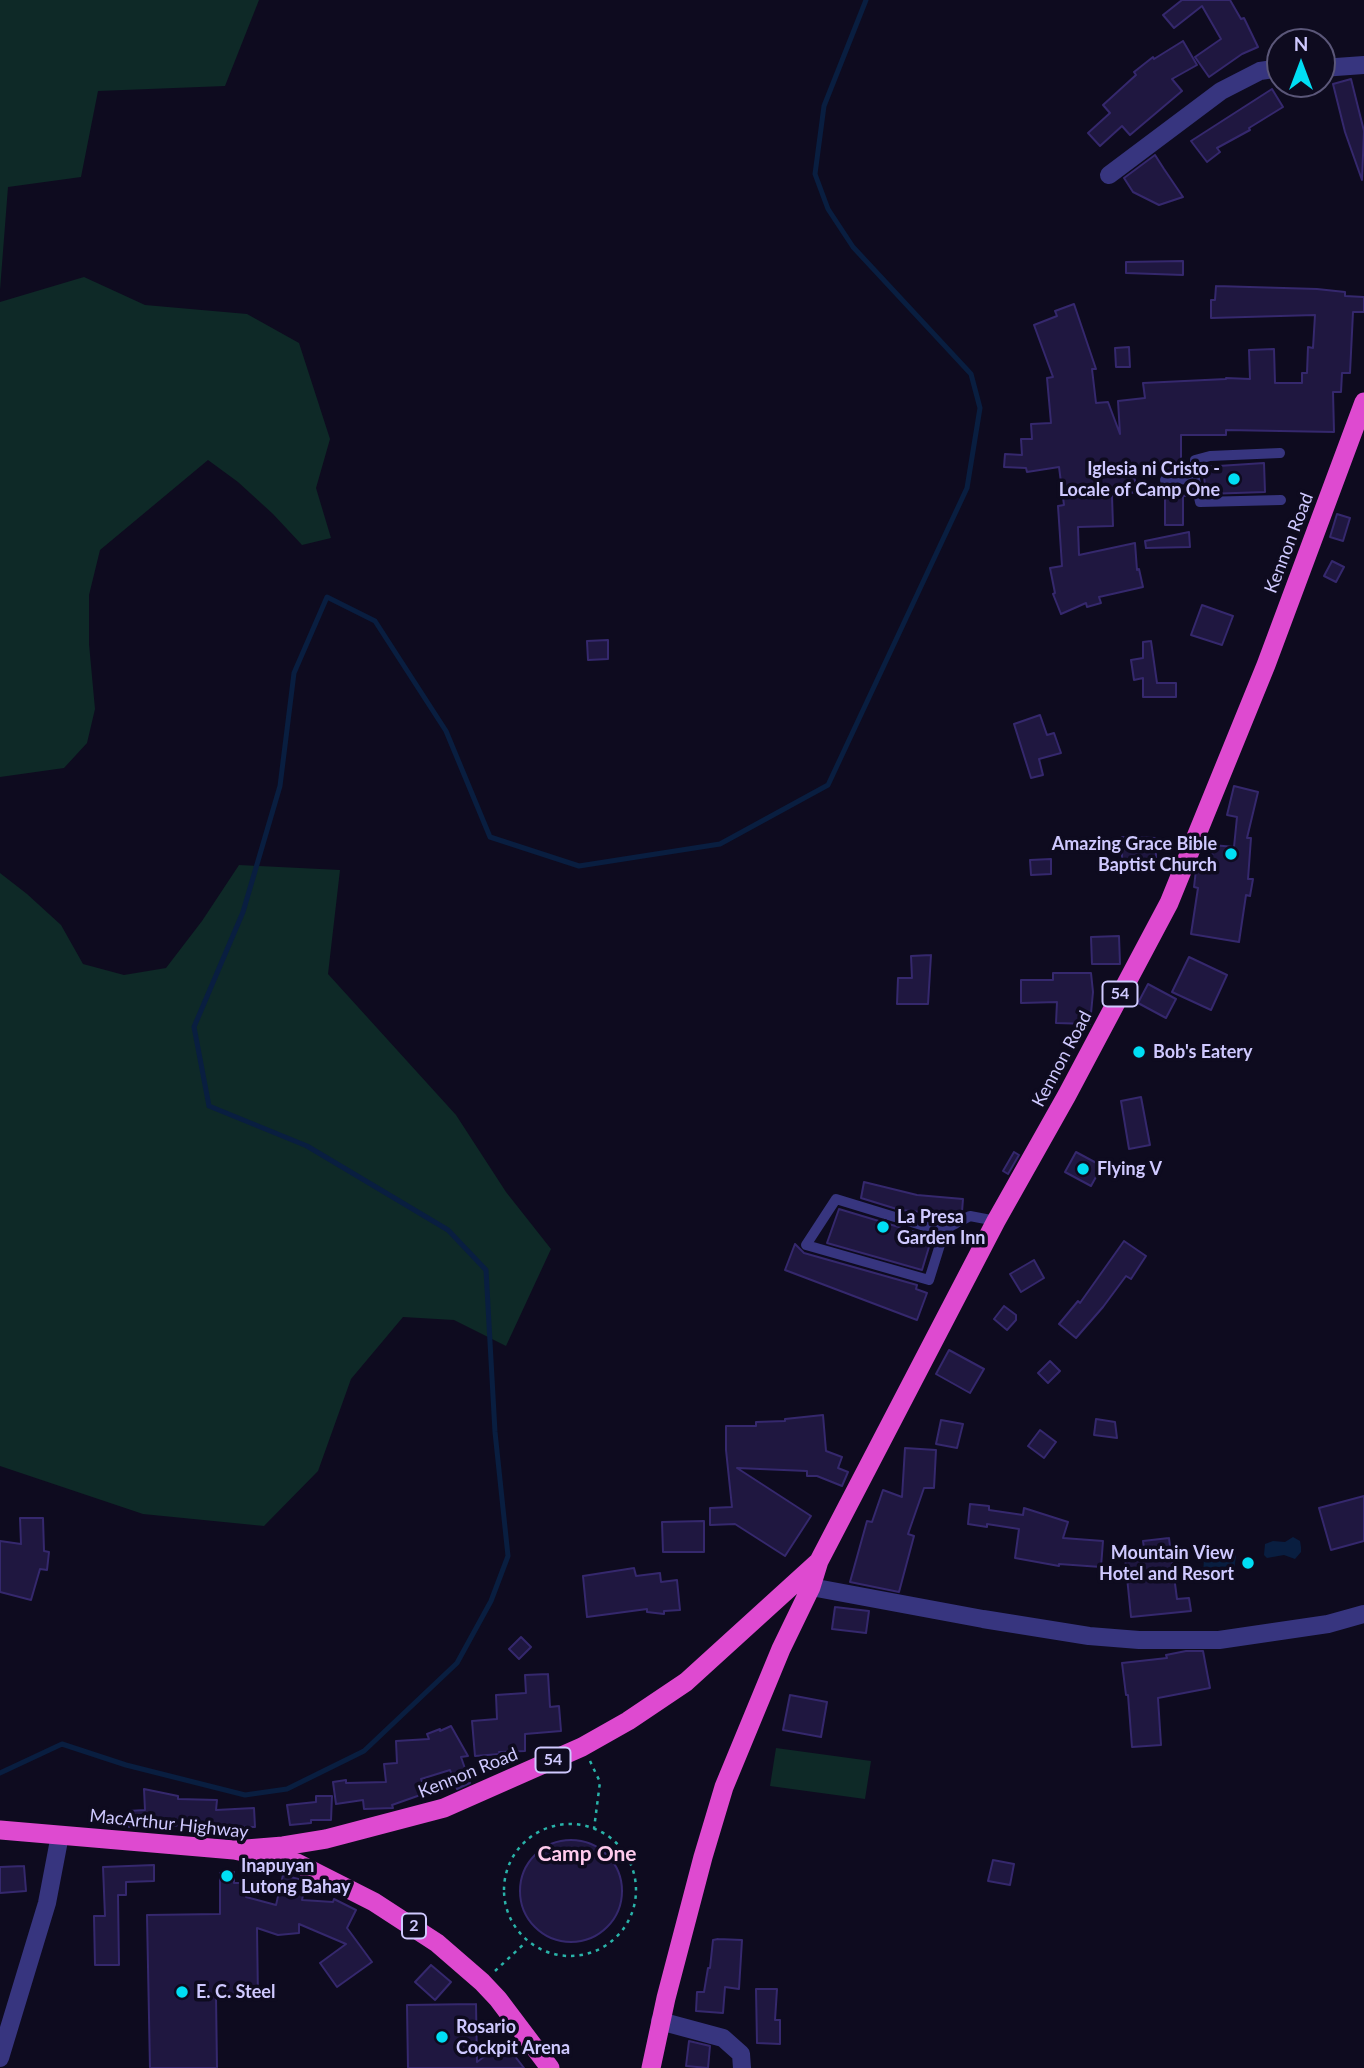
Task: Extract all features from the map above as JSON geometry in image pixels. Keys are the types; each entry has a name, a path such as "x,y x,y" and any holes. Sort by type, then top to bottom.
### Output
{"highway":[{"name":"Kennon Road","path":"651,2068 660,2021 702,1857 724,1787 781,1649 811,1587 819,1561 996,1221 1010,1200 1169,903 1266,665 1364,402"},
{"name":"Kennon Road","path":"234,1850 326,1839 444,1808 582,1747 628,1721 686,1682 819,1561"},
{"name":"MacArthur Highway","path":"3,1833 60,1835 234,1850 297,1863 374,1902 437,1943 482,1982 522,2029 550,2068"}],"street":[{"path":"1336,67 1364,65"},
{"path":"1109,175 1221,91 1266,70"},
{"path":"811,1587 983,1619 1089,1636 1139,1640 1219,1640 1328,1624 1364,1614"},
{"path":"0,2058 47,1903 60,1835"},
{"path":"660,2021 723,2038 741,2054 742,2068"}],"lane":[{"path":"1280,453 1210,456 1195,460 1195,479 1200,502 1281,500"},
{"path":"1165,480 1195,479"},
{"path":"944,1232 836,1199 806,1245 929,1280 944,1232 970,1216 996,1221"}],"path":[{"path":"582,1747 600,1782 594,1829"},
{"path":"574,1824 594,1829 614,1840 628,1858 636,1880 636,1902 628,1924 613,1941 593,1953 570,1957 548,1953 528,1941 514,1926 506,1907 504,1886 508,1866 519,1849 534,1835 553,1827 574,1824"},
{"path":"482,1982 528,1941"}],"green space":[{"path":"0,0 259,0 225,86 98,91 81,177 8,187 0,290"},
{"path":"84,277 145,305 247,314 299,343 330,439 316,488 331,538 302,545 238,482 208,460 100,550 89,595 89,644 95,709 87,743 64,768 0,777 0,302"},
{"path":"239,865 340,870 328,974 456,1115 506,1192 551,1249 506,1346 454,1320 403,1317 351,1379 318,1471 264,1526 143,1514 0,1466 0,873 61,925 83,964 124,975 166,968 202,921"},
{"path":"776,1748 871,1761 865,1799 770,1786"}],"water":[{"path":"1293,1537 1300,1541 1301,1547 1301,1552 1295,1559 1284,1555 1267,1558 1264,1555 1265,1544 1273,1541 1285,1542"},
{"path":"1226,1548 1231,1549 1236,1556 1234,1570 1231,1574 1209,1580 1203,1574 1204,1559 1206,1556 1215,1556"}],"building":[{"path":"1182,0 1230,0 1241,19 1244,18 1258,47 1242,54 1209,77 1195,57 1221,39 1202,6 1174,28 1163,15"},
{"path":"1183,41 1197,65 1172,79 1182,91 1130,135 1122,126 1100,146 1088,133 1110,113 1103,105 1136,75 1134,72 1153,57 1154,59"},
{"path":"1351,79 1364,131 1362,180 1345,132 1336,96 1336,83"},
{"path":"1266,93 1266,98 1278,98 1283,107 1249,128 1250,130 1217,148 1220,152 1207,162 1191,141"},
{"path":"1155,155 1183,197 1159,205 1133,192 1124,178"},
{"path":"1183,261 1183,275 1126,273 1126,262"},
{"path":"1216,286 1317,289 1345,292 1345,296 1364,297 1364,312 1353,312 1350,373 1342,373 1341,392 1333,392 1334,432 1226,430 1226,435 1181,435 1181,468 1187,467 1187,471 1133,470 1137,492 1112,496 1113,526 1078,527 1079,555 1135,543 1137,570 1139,569 1143,587 1099,597 1101,603 1087,607 1086,603 1061,614 1053,594 1055,593 1050,568 1062,566 1058,506 1064,505 1059,467 1027,472 1026,468 1004,467 1005,454 1022,455 1021,439 1032,439 1031,424 1051,423 1047,378 1053,377 1034,325 1057,316 1055,311 1074,304 1096,369 1092,369 1096,403 1108,402 1120,434 1118,401 1145,398 1143,383 1250,379 1249,350 1274,349 1275,383 1302,383 1302,373 1307,373 1308,347 1313,348 1315,315 1211,318 1211,300 1215,300"},
{"path":"1129,347 1130,367 1116,367 1115,348"},
{"name":"Iglesia ni Cristo - Locale of Camp One","path":"1264,463 1265,492 1206,494 1203,467"},
{"path":"1189,487 1191,496 1183,496 1183,525 1165,525 1165,488"},
{"path":"1337,514 1350,518 1343,541 1330,537"},
{"path":"1189,532 1190,547 1146,548 1145,541"},
{"path":"1332,561 1344,567 1336,582 1324,576"},
{"path":"1202,605 1233,616 1222,645 1191,635"},
{"path":"608,640 608,659 588,660 587,641"},
{"path":"1151,641 1157,683 1176,683 1176,697 1143,697 1143,678 1134,680 1131,660 1143,658 1143,642"},
{"path":"1040,715 1047,735 1054,733 1061,753 1039,759 1043,775 1031,778 1014,724"},
{"path":"1234,786 1258,792 1247,838 1251,838 1248,879 1253,879 1250,896 1246,895 1239,942 1191,934 1198,888 1194,887 1196,870 1211,873 1213,845 1234,847 1237,817 1227,815"},
{"path":"1122,837 1156,838 1156,863 1122,863"},
{"path":"1051,859 1051,874 1031,875 1030,860"},
{"path":"1119,936 1120,964 1092,964 1091,937"},
{"path":"931,955 928,1004 897,1004 898,978 912,978 911,956"},
{"path":"1189,957 1227,975 1211,1010 1172,992"},
{"path":"1053,973 1091,973 1093,992 1090,1024 1056,1023 1057,1002 1021,1003 1021,980 1053,980"},
{"path":"1148,984 1176,999 1166,1018 1138,1003"},
{"path":"1141,1097 1150,1145 1129,1149 1121,1101"},
{"path":"1014,1152 1019,1155 1008,1174 1003,1171"},
{"name":"Flying V","path":"1076,1152 1102,1166 1091,1186 1065,1172"},
{"path":"864,1182 917,1195 963,1199 962,1212 955,1215 900,1210 861,1198"},
{"path":"839,1209 932,1237 922,1270 827,1243"},
{"path":"1124,1241 1146,1256 1131,1279 1126,1276 1076,1338 1059,1324 1078,1301 1080,1303"},
{"path":"795,1244 804,1253 917,1285 916,1289 927,1293 917,1320 785,1270"},
{"path":"1034,1260 1044,1278 1021,1292 1010,1274"},
{"path":"1004,1306 1016,1315 1016,1320 1007,1330 994,1319"},
{"path":"949,1350 984,1369 970,1393 936,1374"},
{"path":"1050,1361 1060,1371 1048,1383 1038,1373"},
{"path":"823,1415 826,1451 842,1457 838,1468 848,1472 842,1486 817,1476 807,1476 807,1471 737,1468 811,1516 785,1556 735,1524 710,1525 710,1508 732,1507 726,1426 756,1426 756,1422"},
{"path":"1096,1419 1115,1422 1117,1438 1094,1435"},
{"path":"941,1420 963,1424 957,1448 936,1444"},
{"path":"1040,1430 1056,1442 1044,1458 1028,1446"},
{"path":"905,1448 936,1450 934,1488 924,1488 908,1534 914,1536 899,1592 850,1582 867,1521 872,1522 883,1490 902,1497"},
{"path":"1364,1496 1364,1541 1331,1550 1319,1508"},
{"path":"970,1504 1023,1515 1024,1508 1068,1522 1063,1538 1103,1541 1101,1567 1059,1566 1015,1558 1019,1529 968,1524"},
{"path":"20,1518 43,1518 44,1551 49,1552 47,1570 40,1569 31,1600 0,1592 0,1541 21,1544"},
{"path":"704,1521 704,1552 663,1552 662,1522"},
{"path":"1169,1538 1177,1599 1189,1598 1191,1611 1131,1617 1125,1557 1145,1555 1143,1541"},
{"path":"634,1568 636,1576 660,1573 661,1582 677,1580 680,1610 664,1611 664,1614 647,1612 647,1609 587,1617 583,1576"},
{"path":"835,1607 869,1611 866,1633 832,1629"},
{"path":"521,1637 531,1647 519,1659 509,1649"},
{"path":"1203,1651 1210,1688 1158,1698 1161,1745 1132,1747 1128,1695 1122,1663 1167,1658 1166,1655"},
{"path":"548,1674 550,1707 559,1706 561,1731 525,1734 525,1751 475,1756 472,1721 497,1719 496,1695 526,1693 525,1675"},
{"path":"790,1695 827,1702 821,1737 783,1730"},
{"path":"451,1726 468,1756 461,1757 470,1783 457,1789 450,1770 421,1779 426,1793 392,1805 393,1808 364,1809 363,1800 336,1804 333,1782 386,1782 384,1764 397,1763 396,1741 429,1739 427,1734"},
{"path":"144,1789 178,1796 178,1799 217,1800 216,1810 254,1808 255,1827 129,1827 128,1811 145,1810"},
{"path":"316,1796 332,1796 331,1820 311,1820 311,1823 290,1825 287,1805 316,1802"},
{"path":"571,1840 591,1844 607,1855 618,1871 622,1891 618,1911 607,1927 591,1938 571,1942 551,1938 535,1927 524,1911 520,1891 524,1871 535,1855 551,1844"},
{"path":"993,1860 1014,1864 1010,1885 988,1881"},
{"path":"154,1865 154,1881 126,1882 126,1895 118,1895 119,1965 95,1965 94,1916 105,1916 103,1867"},
{"path":"24,1866 26,1891 0,1893 0,1867"},
{"path":"234,1872 234,1883 246,1883 246,1897 276,1905 283,1875 306,1881 302,1900 333,1902 334,1899 356,1910 347,1928 372,1962 337,1987 320,1963 346,1944 299,1924 299,1933 278,1935 257,1928 258,1999 216,1996 217,2068 150,2068 147,1915 220,1914 220,1873"},
{"path":"713,1940 742,1940 739,1989 725,1987 723,2013 696,2011 697,1992 704,1992"},
{"path":"431,1965 451,1982 435,2000 415,1982"},
{"path":"756,1989 777,1989 775,2020 780,2020 780,2044 757,2043"},
{"name":"Rosario Cockpit Arena","path":"476,2004 477,2062 504,2042 524,2068 408,2068 407,2005"},
{"path":"689,2041 710,2046 708,2068 686,2066"}],"waterway":[{"path":"0,1773 62,1744 126,1765 245,1795 287,1789 364,1751 457,1663 491,1601 508,1556 495,1432 486,1270 448,1230 307,1146 209,1106 194,1027 243,912 280,786 294,673 327,597 375,621 446,731 490,837 579,866 720,844 828,785 967,488 980,408 971,374 853,247 828,209 815,174 824,106 866,0"}],"place":[{"name":"Iglesia ni Cristo - Locale of Camp One","path":"1234,479"},
{"name":"Amazing Grace Bible Baptist Church","path":"1231,854"},
{"name":"Bob's Eatery","path":"1139,1052"},
{"name":"Flying V","path":"1083,1169"},
{"name":"La Presa Garden Inn","path":"883,1227"},
{"name":"Mountain View Hotel and Resort","path":"1248,1563"},
{"name":"Inapuyan Lutong Bahay","path":"227,1876"},
{"name":"E. C. Steel","path":"182,1992"},
{"name":"Rosario Cockpit Arena","path":"442,2037"}],"district":[{"name":"Camp One","path":"587,1854"}]}
